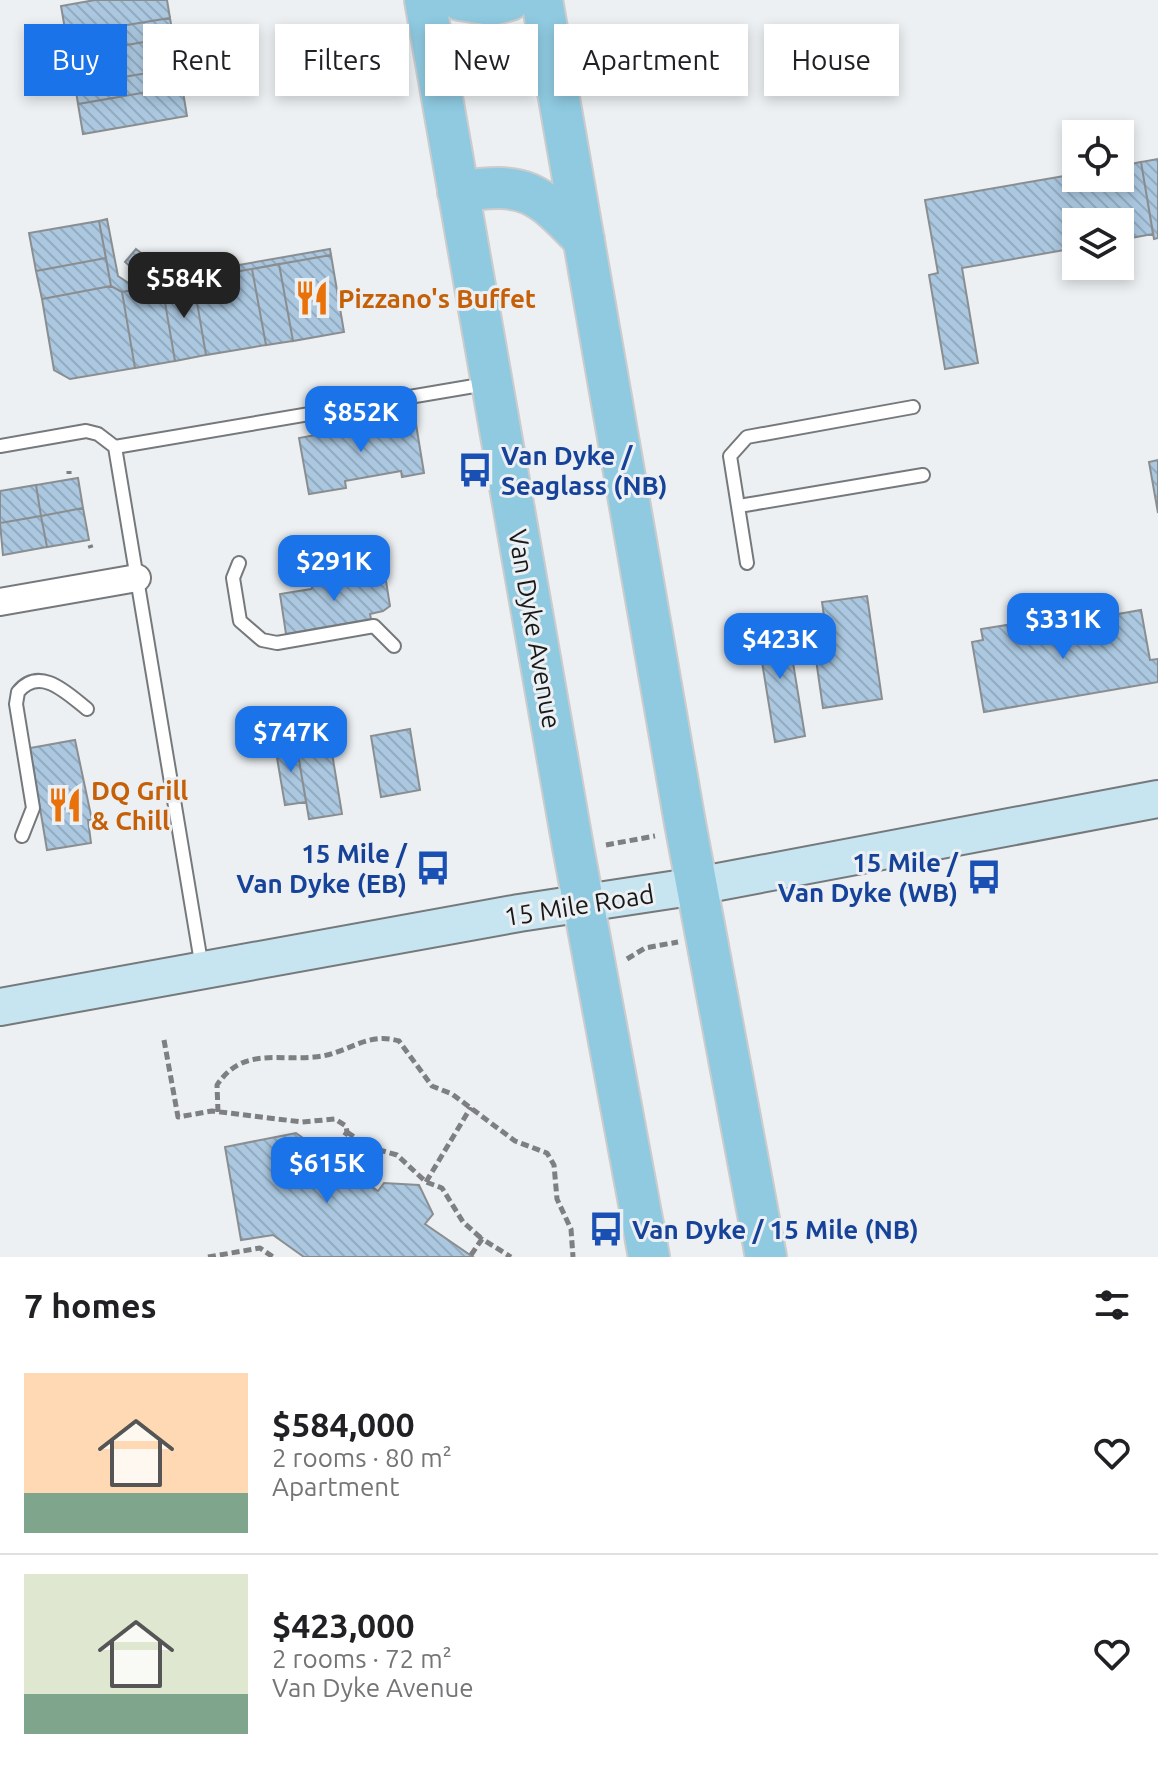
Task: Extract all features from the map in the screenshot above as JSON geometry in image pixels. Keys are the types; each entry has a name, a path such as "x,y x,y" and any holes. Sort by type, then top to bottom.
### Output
{"main road":[{"name":"Van Dyke Avenue","path":"425,0 649,1257"},
{"path":"460,0 492,5 510,0"},
{"path":"542,0 697,886 766,1257"},
{"path":"458,192 497,186 526,191 558,213 584,240"},
{"name":"15 Mile Road","path":"0,1007 584,903 697,886 1158,799"}],"street":[{"path":"0,602 137,578"}],"lane":[{"path":"115,447 493,383"},
{"path":"747,563 730,456 747,437 913,407"},
{"path":"0,446 86,431 98,434 115,447 202,970"},
{"path":"739,506 923,475"},
{"path":"239,563 233,578 240,621 262,640 277,643 374,626 394,646"},
{"path":"22,836 33,808 16,704 18,692 29,683 49,682 87,709"}],"path":[{"path":"597,846 664,834"},
{"path":"618,963 645,948 682,941"},
{"path":"218,1112 217,1085 238,1064 274,1055 314,1057 352,1043 385,1037 399,1041 432,1086 471,1107 515,1141 547,1153 554,1165 557,1199 571,1229 573,1257"},
{"path":"164,1040 178,1117 218,1112 302,1122 335,1119 346,1126 347,1132 330,1157"},
{"path":"426,1182 471,1107"},
{"path":"347,1132 369,1147 397,1155 426,1182 442,1188 463,1222 482,1239 511,1257"},
{"path":"471,1255 482,1239"},
{"path":"208,1257 260,1248 272,1257"}],"building":[{"path":"95,0 167,0 170,18 127,25 64,24 61,6"},
{"path":"170,18 171,24 143,24 143,42 127,45 127,25"},
{"path":"143,42 143,74 127,76 127,45"},
{"path":"143,74 143,93 127,96 127,76"},
{"path":"143,93 143,96 184,96 187,116 83,134 78,104"},
{"path":"77,96 124,96 78,104"},
{"path":"1158,159 1158,238 1154,239 1141,162"},
{"path":"1141,162 1153,234 1134,237 1134,208 1062,208 1062,250 962,268 978,363 945,369 929,275 938,273 925,200 1062,176 1062,192 1134,192 1134,163"},
{"path":"107,219 118,276 130,284 330,249 331,255 122,292 111,286 99,221"},
{"path":"99,221 106,258 36,271 29,233"},
{"path":"136,249 150,260 139,274 125,262"},
{"name":"Pizzano's Buffet","path":"331,255 344,332 293,341 279,264"},
{"path":"106,258 111,286 42,299 36,271"},
{"path":"279,264 293,341 266,345 252,269"},
{"path":"252,269 266,345 206,355 193,279"},
{"path":"193,279 206,355 175,361 162,285"},
{"path":"162,285 175,361 135,368 122,292"},
{"path":"111,286 122,292 135,368 70,379 54,370 42,299"},
{"path":"415,418 424,473 402,477 401,471 345,481 346,488 309,494 299,438 343,430 342,426"},
{"path":"1158,460 1158,513 1149,462"},
{"path":"78,478 83,508 41,516 36,485"},
{"path":"36,485 41,516 0,523 0,491"},
{"path":"83,508 89,540 47,547 41,516"},
{"path":"41,516 47,547 3,555 0,523"},
{"path":"343,576 348,581 376,577 386,581 390,606 370,614 371,619 286,634 280,594 311,589 317,581"},
{"path":"867,596 882,699 823,708 811,625 825,623 822,602"},
{"path":"1141,610 1150,660 1158,659 1158,682 984,712 972,642 983,640 981,629 1007,625 1009,633"},
{"path":"786,620 805,736 775,742 756,625"},
{"path":"410,729 420,790 381,797 371,736"},
{"name":"DQ Grill & Chill","path":"75,740 92,820 88,820 91,843 47,850 30,748"},
{"path":"305,740 306,751 331,747 342,814 309,819 296,742"},
{"path":"296,742 306,802 285,805 275,746"},
{"path":"296,1133 378,1191 384,1183 419,1185 433,1214 425,1224 473,1257 304,1257 273,1235 241,1240 225,1147"}],"place":[{"name":"Pizzano's Buffet","path":"312,298"},
{"name":"Van Dyke / Seaglass (NB)","path":"475,470"},
{"name":"DQ Grill & Chill","path":"65,805"},
{"name":"15 Mile / Van Dyke (EB)","path":"433,868"},
{"name":"15 Mile / Van Dyke (WB)","path":"984,877"},
{"name":"Van Dyke / 15 Mile (NB)","path":"606,1229"}]}
